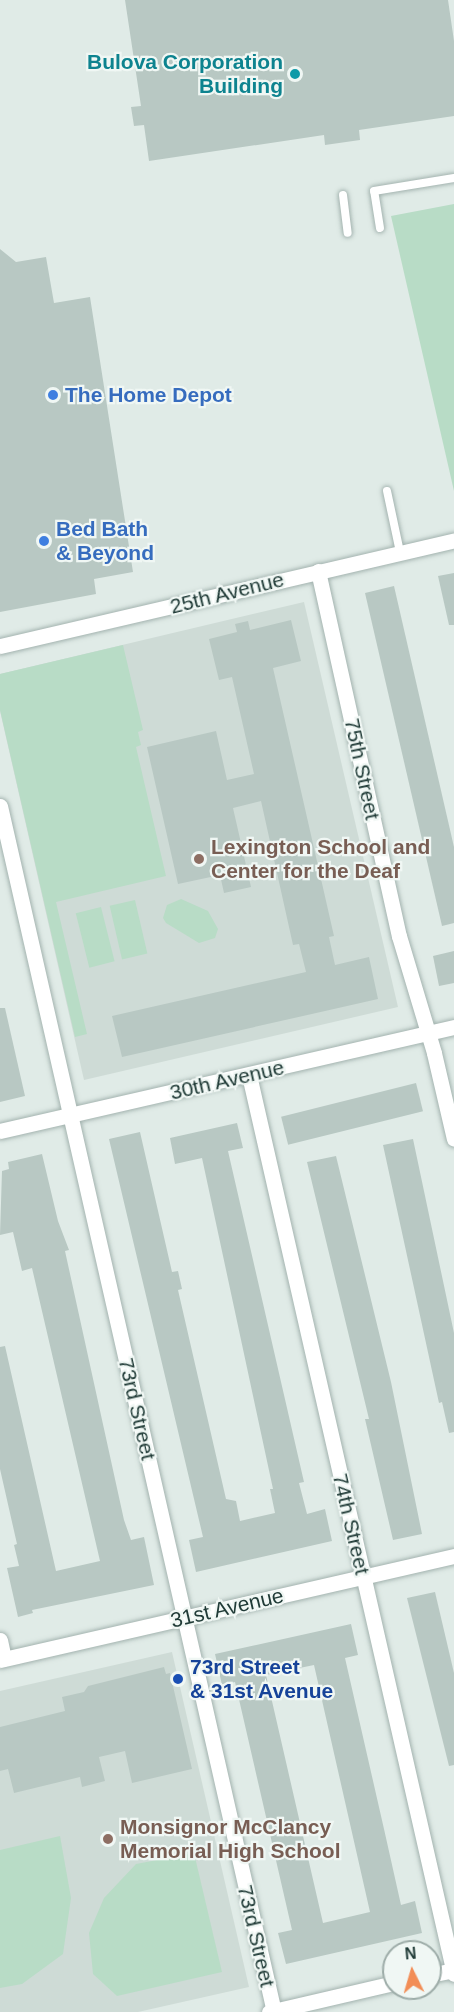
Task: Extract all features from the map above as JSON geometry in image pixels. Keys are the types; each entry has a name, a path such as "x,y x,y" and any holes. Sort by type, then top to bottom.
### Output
{"street":[{"name":"25th Avenue","path":"0,646 454,540"},
{"name":"75th Street","path":"318,571 399,936 428,1033 454,1139"},
{"name":"73rd Street","path":"0,806 272,2012"},
{"name":"30th Avenue","path":"0,1131 454,1027"},
{"name":"74th Street","path":"249,1074 454,1971"},
{"name":"31st Avenue","path":"2,1659 454,1556"},
{"path":"0,1640 2,1659"},
{"path":"272,2012 382,1986"}],"lane":[{"path":"380,228 374,191 454,178"},
{"path":"343,195 348,233"},
{"path":"387,491 400,552"}],"shaded area":[{"name":"Lexington School and Center for the Deaf","path":"304,602 398,1007 84,1080 0,711 0,674"},
{"name":"Monsignor McClancy Memorial High School","path":"172,1652 249,1987 138,2012 0,2012 0,1691"}],"green space":[{"path":"454,204 454,491 391,216"},
{"path":"123,645 143,730 138,732 141,745 136,747 166,876 56,902 87,1034 75,1037 0,710 0,674"},
{"path":"181,899 208,911 218,929 215,938 199,943 166,923 163,918 167,905"},
{"path":"135,900 147,954 122,959 110,906"},
{"path":"101,907 115,961 89,968 76,913"},
{"path":"60,1836 71,1898 63,1954 22,1984 0,1988 0,1850"},
{"path":"194,1853 222,1972 117,1996 93,1974 89,1933 104,1898 136,1864"}],"building":[{"name":"Bulova Corporation Building","path":"125,0 448,0 454,41 454,116 359,130 360,140 325,145 324,135 149,161 144,125 134,126 131,107 141,106"},
{"name":"The Home Depot","path":"0,249 16,262 46,257 54,303 90,297 133,572 94,579 96,594 0,612"},
{"path":"454,573 454,625 449,625 438,576"},
{"path":"394,586 454,847 454,923 442,926 365,593"},
{"path":"291,620 301,661 273,668 334,936 329,937 335,965 369,957 378,999 122,1057 112,1016 306,972 299,944 293,945 261,801 233,808 251,887 224,893 220,875 178,884 147,747 216,731 227,780 254,774 232,677 219,680 209,639 237,632 235,624 248,621 250,630"},
{"path":"454,951 454,983 439,986 433,956"},
{"path":"0,1008 5,1008 25,1096 0,1102"},
{"path":"416,1083 423,1111 288,1145 281,1117"},
{"path":"237,1123 243,1148 228,1151 304,1482 299,1483 307,1514 325,1509 332,1541 196,1572 189,1540 203,1537 109,1139 140,1132 172,1272 178,1271 182,1289 178,1290 226,1499 236,1501 240,1521 275,1513 270,1489 273,1489 202,1158 175,1164 170,1138"},
{"path":"413,1139 454,1333 454,1432 449,1433 442,1402 439,1403 383,1145"},
{"path":"42,1154 58,1221 69,1250 65,1251 124,1520 131,1540 144,1537 154,1585 32,1610 33,1613 18,1617 7,1568 19,1566 14,1545 17,1544 0,1469 0,1347 5,1346 56,1571 100,1561 32,1268 22,1271 13,1232 0,1235 2,1171 9,1169 8,1162"},
{"path":"336,1156 391,1382 422,1534 393,1540 365,1419 369,1419 307,1162"},
{"path":"435,1592 454,1673 454,1765 449,1766 407,1598"},
{"path":"351,1624 358,1655 345,1658 401,1905 415,1901 422,1933 382,1940 382,1942 286,1964 278,1933 292,1930 235,1682 222,1685 215,1654","holes":["314,1665 370,1912 323,1923 266,1675"]},
{"name":"Monsignor McClancy Memorial High School","path":"164,1667 166,1674 170,1673 192,1769 132,1783 125,1751 99,1757 105,1781 82,1787 80,1777 14,1793 8,1769 0,1771 0,1727 65,1711 62,1697 84,1692 88,1686"}],"place":[{"name":"Bulova Corporation Building","path":"295,74"},
{"name":"The Home Depot","path":"53,395"},
{"name":"Bed Bath & Beyond","path":"44,541"},
{"name":"Lexington School and Center for the Deaf","path":"199,859"},
{"name":"73rd Street & 31st Avenue","path":"178,1679"},
{"name":"Monsignor McClancy Memorial High School","path":"108,1839"}]}
